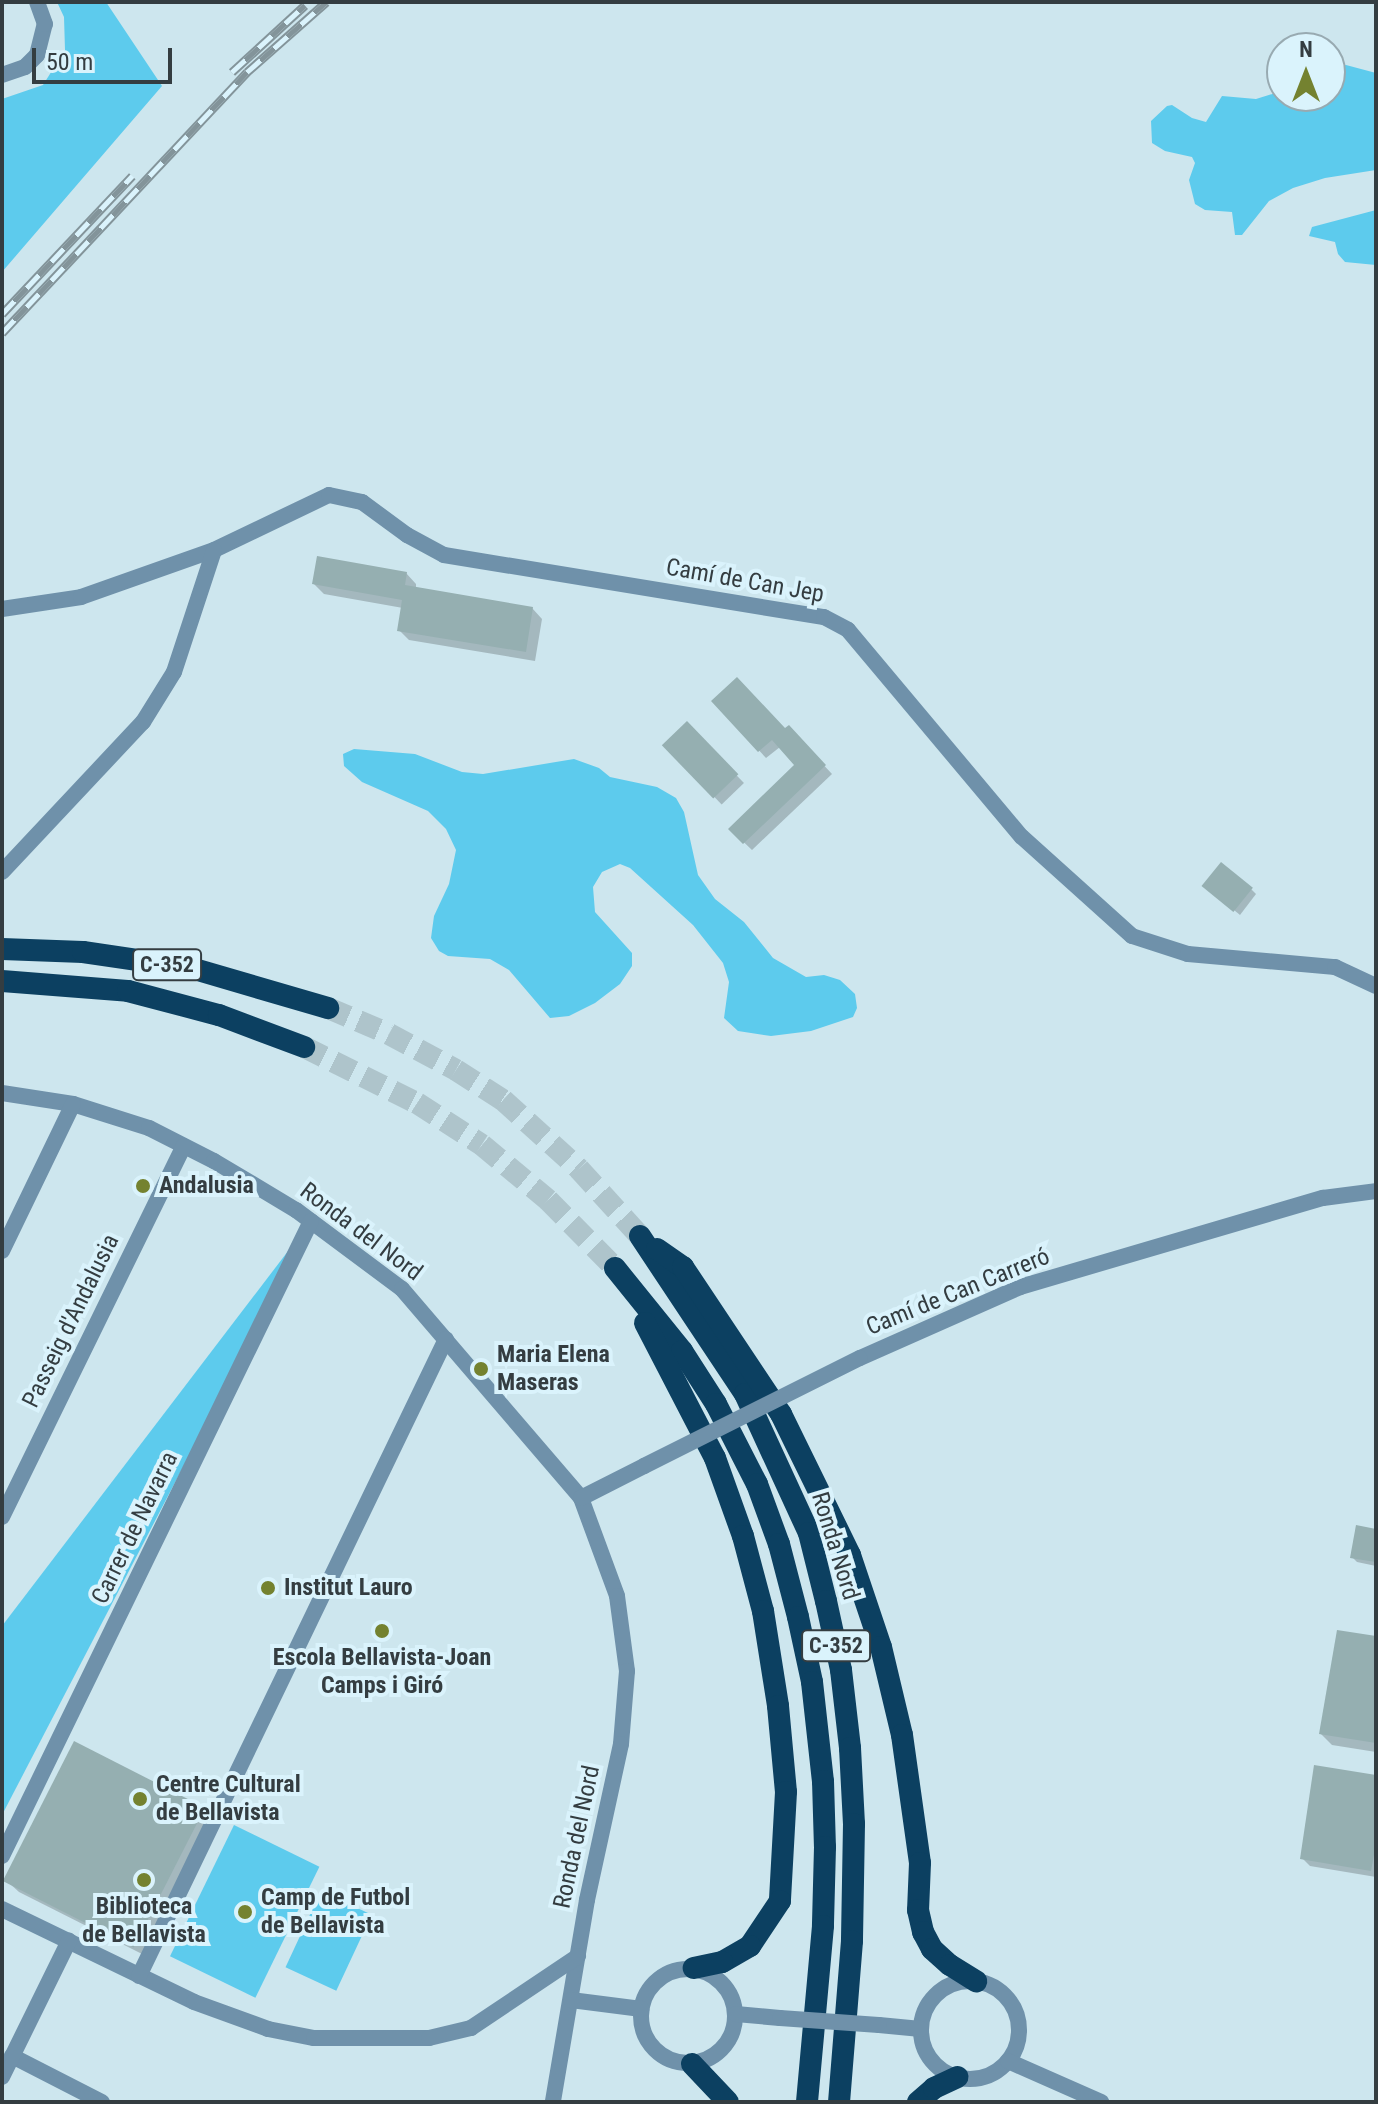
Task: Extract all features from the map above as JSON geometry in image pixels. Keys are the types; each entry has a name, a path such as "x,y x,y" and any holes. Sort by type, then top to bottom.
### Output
{"highway":[{"name":"C-352","path":"2,949 83,952 191,968 328,1008"},
{"name":"C-352","path":"2,981 128,991 219,1015 304,1047"},
{"name":"Ronda Nord","path":"839,2102 852,1941 854,1824 849,1733 826,1601 809,1533 745,1394 640,1236 683,1267 740,1349 781,1414 850,1555 881,1647 902,1735 920,1863 918,1910 923,1932 932,1949 976,1981"},
{"name":"C-352","path":"694,1968 722,1962 750,1946 780,1901 786,1792 778,1706 763,1611 739,1523 715,1458 682,1389 620,1276 682,1351 716,1404 757,1484 779,1544 798,1617 812,1682 825,1847 823,1926 807,2102"},
{"path":"692,2064 728,2102"},
{"path":"918,2102 934,2088 958,2077"}],"street":[{"path":"2,75 25,67 37,55 45,24 37,2"},
{"name":"Camí de Can Jep","path":"2,609 81,597 214,550 329,495 362,502 407,535 444,555 824,617 848,630 1022,837 1132,936 1188,954 1335,967 1376,986"},
{"path":"2,872 143,722 174,672 214,550"},
{"name":"Ronda del Nord","path":"2,1093 73,1104 149,1128 311,1221 402,1289 581,1498 617,1596 627,1671 621,1744 578,1956 553,2102"},
{"path":"2,1251 73,1104"},
{"name":"Passeig d'Andalusia","path":"2,1517 184,1146"},
{"name":"Camí de Can Carreró","path":"581,1498 860,1358 1020,1287 1323,1198 1376,1191"},
{"name":"Carrer de Navarra","path":"2,1856 311,1221"},
{"path":"139,1976 446,1339"},
{"path":"2,1909 194,2002 268,2029 314,2038 429,2038 471,2028 578,1956"},
{"path":"2,2077 69,1941"},
{"path":"694,1968 724,1983 735,2003 736,2014 732,2036 722,2050 692,2064 662,2056 651,2045 643,2031 641,2009 651,1986 663,1975 694,1968"},
{"path":"976,1981 992,1986 1007,1996 1018,2016 1019,2034 1008,2061 991,2075 958,2077 931,2060 921,2029 932,2000 945,1988 976,1981"},
{"path":"571,2000 641,2009"},
{"path":"736,2014 921,2029"},
{"path":"12,2056 102,2102"},
{"path":"1008,2061 1101,2102"}],"shaded area":[{"path":"57,2 106,2 162,86 2,272 2,99 43,85 65,50 64,17"},
{"path":"1346,65 1376,73 1376,170 1325,178 1293,188 1269,201 1242,235 1235,235 1232,212 1205,210 1195,204 1189,180 1195,163 1192,157 1165,151 1152,143 1151,121 1172,105 1192,118 1206,122 1222,96 1256,99 1266,96 1266,112 1346,112"},
{"path":"1376,210 1376,265 1345,262 1338,254 1335,242 1309,236 1312,227"},
{"path":"354,749 415,754 462,772 483,774 574,759 599,768 610,777 657,787 676,798 684,812 698,875 715,899 744,922 773,958 806,977 824,975 840,980 855,994 857,1008 853,1017 811,1031 771,1036 738,1031 724,1018 729,982 723,963 693,925 630,868 620,864 602,872 593,887 595,912 632,953 632,966 620,984 595,1003 569,1016 550,1018 509,970 490,959 448,956 439,951 431,938 434,916 449,884 456,850 446,829 428,811 362,782 344,766 343,754"},
{"path":"311,1221 2,1815 2,1626"},
{"name":"Camp de Futbol de Bellavista","path":"234,1825 319,1867 255,1998 170,1956"},
{"path":"321,1891 372,1915 336,1991 286,1967"}],"building":[{"path":"317,556 407,572 405,585 533,607 526,652 397,631 402,600 312,584"},
{"path":"737,677 785,728 789,725 826,765 743,844 728,829 794,765 772,740 758,752 711,701"},
{"path":"687,721 738,774 713,799 662,745"},
{"path":"1221,862 1253,888 1233,912 1201,886"},
{"path":"1356,1525 1376,1529 1376,1562 1350,1558"},
{"path":"1337,1630 1376,1636 1376,1743 1319,1734"},
{"path":"74,1741 205,1808 134,1948 3,1881"},
{"path":"1314,1765 1376,1775 1376,1843 1371,1871 1300,1859"}],"tunnel":[{"path":"328,1008 389,1034 456,1070 503,1100 579,1169 640,1236"},
{"path":"304,1047 417,1103 482,1145 548,1200 615,1268"}],"railway":[{"path":"2,333 247,72 326,2"},
{"path":"232,72 305,5"},
{"path":"2,314 132,176"}],"place":[{"name":"Andalusia","path":"143,1186"},
{"name":"Maria Elena Maseras","path":"481,1369"},
{"name":"Institut Lauro","path":"268,1588"},
{"name":"Escola Bellavista-Joan Camps i Giró","path":"382,1631"},
{"name":"Centre Cultural de Bellavista","path":"140,1799"},
{"name":"Biblioteca de Bellavista","path":"144,1880"},
{"name":"Camp de Futbol de Bellavista","path":"245,1912"}]}
